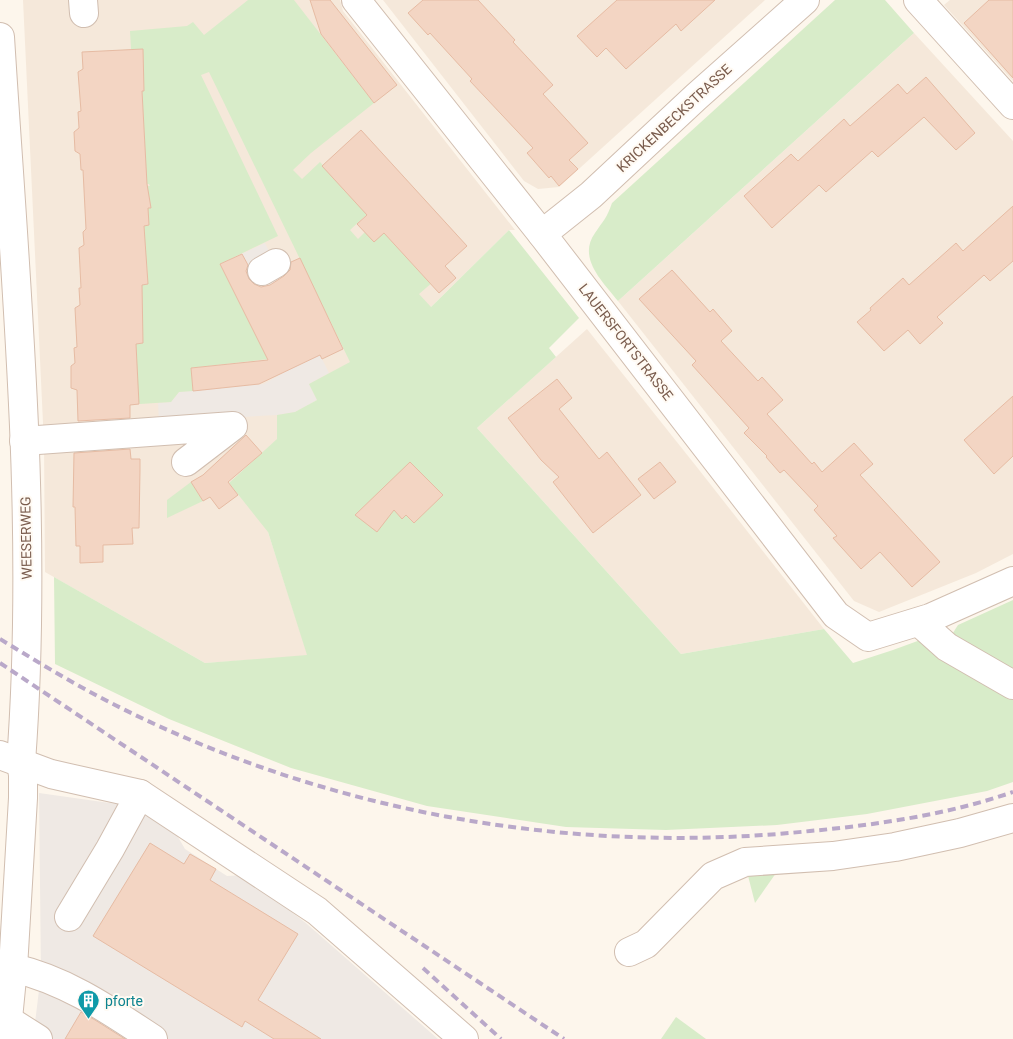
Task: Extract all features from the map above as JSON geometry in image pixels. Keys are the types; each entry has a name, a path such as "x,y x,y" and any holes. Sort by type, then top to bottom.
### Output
{"street":[{"name":"LAUERSFORTSTRASSE","path":"356,0 542,234 836,616 868,637 919,622 1013,581"},
{"name":"KRICKENBECKSTRASSE","path":"542,234 591,195 696,97 805,0"},
{"path":"918,0 1013,105"},
{"name":"WEESERWEG","path":"0,37 22,380 27,656 10,759 23,775 13,968 7,1030"},
{"path":"24,441 234,426 186,462"},
{"path":"919,622 947,647 1013,685"},
{"path":"0,741 10,759 51,774 140,794 316,911 464,1039"},
{"path":"69,917 110,849 140,794"},
{"path":"628,952 646,944 713,876 745,862 833,856 895,847 960,833 1013,818"},
{"path":"13,968 35,973 61,983 153,1039"},
{"path":"7,1030 38,1039"}],"shaded area":[{"path":"23,0 340,0 343,11 515,230 509,230 431,307 317,400 308,405 356,482 268,532 308,656 205,663 45,572 44,444"},
{"path":"383,0 765,0 559,187 538,189 524,181"},
{"path":"950,0 1013,0 1013,81 944,5"},
{"path":"914,33 1013,141 1013,554 976,573 879,612 854,601 618,301"},
{"path":"265,243 329,373 309,384 317,400 295,412 277,415 159,422 158,403 171,402 179,392 264,384 297,365 242,254"},
{"path":"587,329 824,629 681,654 477,428"},
{"path":"39,793 138,807 171,825 185,849 227,876 244,875 307,924 438,1039 33,1039 41,974"}],"green space":[{"path":"248,0 294,0 374,103 311,153 293,170 302,179 320,162 364,211 378,204 350,230 358,239 365,232 395,222 387,236 428,281 445,266 448,269 419,294 431,307 509,230 579,318 549,348 556,357 477,428 681,654 824,629 853,663 923,639 1013,692 1013,782 987,791 867,814 777,825 666,830 566,827 427,806 291,768 169,719 55,664 54,577 205,663 307,655 268,532 229,483 277,439 277,415 295,412 317,400 309,384 350,362 209,72 201,75 278,236 220,264 268,359 191,368 193,391 179,392 171,402 140,404 135,402 138,384 135,384 134,365 137,364 136,344 143,343 140,285 148,284 147,264 144,264 143,247 146,246 145,243 142,243 141,226 149,225 148,208 150,208 146,186 150,186 147,184 142,91 144,90 142,49 131,49 130,31 187,26 193,22 204,35"},
{"path":"835,0 885,0 914,33 618,301 599,278 590,260 589,252 590,242 607,216 612,203"},
{"path":"191,482 203,501 167,518 167,500"},
{"path":"1013,600 1013,677 951,636 958,625"},
{"path":"781,866 755,903 746,868"},
{"path":"676,1017 706,1039 661,1039"}],"building":[{"path":"310,0 330,0 397,85 374,103 321,34"},
{"path":"423,0 478,0 515,40 513,42 553,85 543,94 588,143 569,160 578,169 559,186 551,176 549,178 527,153 533,148 470,81 472,79 430,33 428,35 408,13"},
{"path":"617,0 715,0 681,31 676,24 626,69 606,48 597,57 577,36"},
{"path":"989,0 1013,0 1013,78 964,23"},
{"path":"143,49 144,91 142,91 147,184 151,208 148,208 149,225 144,226 148,284 142,285 143,343 136,344 139,404 130,405 130,418 78,421 77,390 71,388 71,366 75,363 74,348 77,347 75,308 80,305 79,248 84,245 83,232 86,229 83,170 81,170 80,154 75,151 74,132 79,128 78,112 81,111 78,72 83,69 82,52"},
{"path":"926,77 975,133 956,150 924,117 878,157 872,151 826,192 819,185 772,228 744,196 791,154 798,161 844,119 850,126 898,84 907,94"},
{"path":"361,130 467,246 445,266 456,278 439,293 384,233 374,242 357,224 367,215 322,166"},
{"path":"1013,206 1013,261 990,281 984,275 937,317 943,323 920,344 908,330 884,351 857,322 903,278 909,285 956,243 963,251"},
{"path":"242,254 248,265 246,271 249,279 261,287 270,285 284,276 290,270 291,262 300,258 343,349 322,359 320,355 259,384 193,391 191,368 268,360 220,264"},
{"path":"672,270 710,312 713,309 732,331 721,341 758,381 762,377 783,400 767,414 812,464 814,462 822,472 854,443 873,464 860,475 940,562 912,587 880,552 861,569 833,538 837,536 814,510 818,506 784,470 780,473 767,456 744,433 749,428 692,365 696,361 639,299"},
{"path":"557,379 572,398 559,409 599,459 607,452 641,495 593,533 553,482 559,477 541,460 508,418"},
{"path":"1013,396 1013,456 994,474 964,440"},
{"path":"246,435 262,453 228,482 238,495 219,509 210,497 203,501 191,482 203,475"},
{"path":"130,449 131,459 140,459 139,528 132,528 133,544 103,545 103,562 80,563 80,546 76,546 75,507 73,507 74,453"},
{"path":"410,462 443,495 414,523 406,515 402,519 394,510 377,532 355,515"},
{"path":"660,462 676,482 654,499 638,479"},
{"path":"150,843 184,864 190,854 216,869 210,880 298,934 258,1000 321,1039 274,1039 245,1021 242,1027 93,936"},
{"name":"pforte","path":"81,1012 95,1020 125,1039 65,1039"}],"railway":[{"path":"0,639 115,705 197,742 280,774 366,799 454,818 542,831 631,837 721,837 810,831 913,818 964,807 1013,792"},
{"path":"0,663 564,1039"},
{"path":"423,968 501,1039"}],"place":[{"name":"pforte","path":"89,1020"}]}
